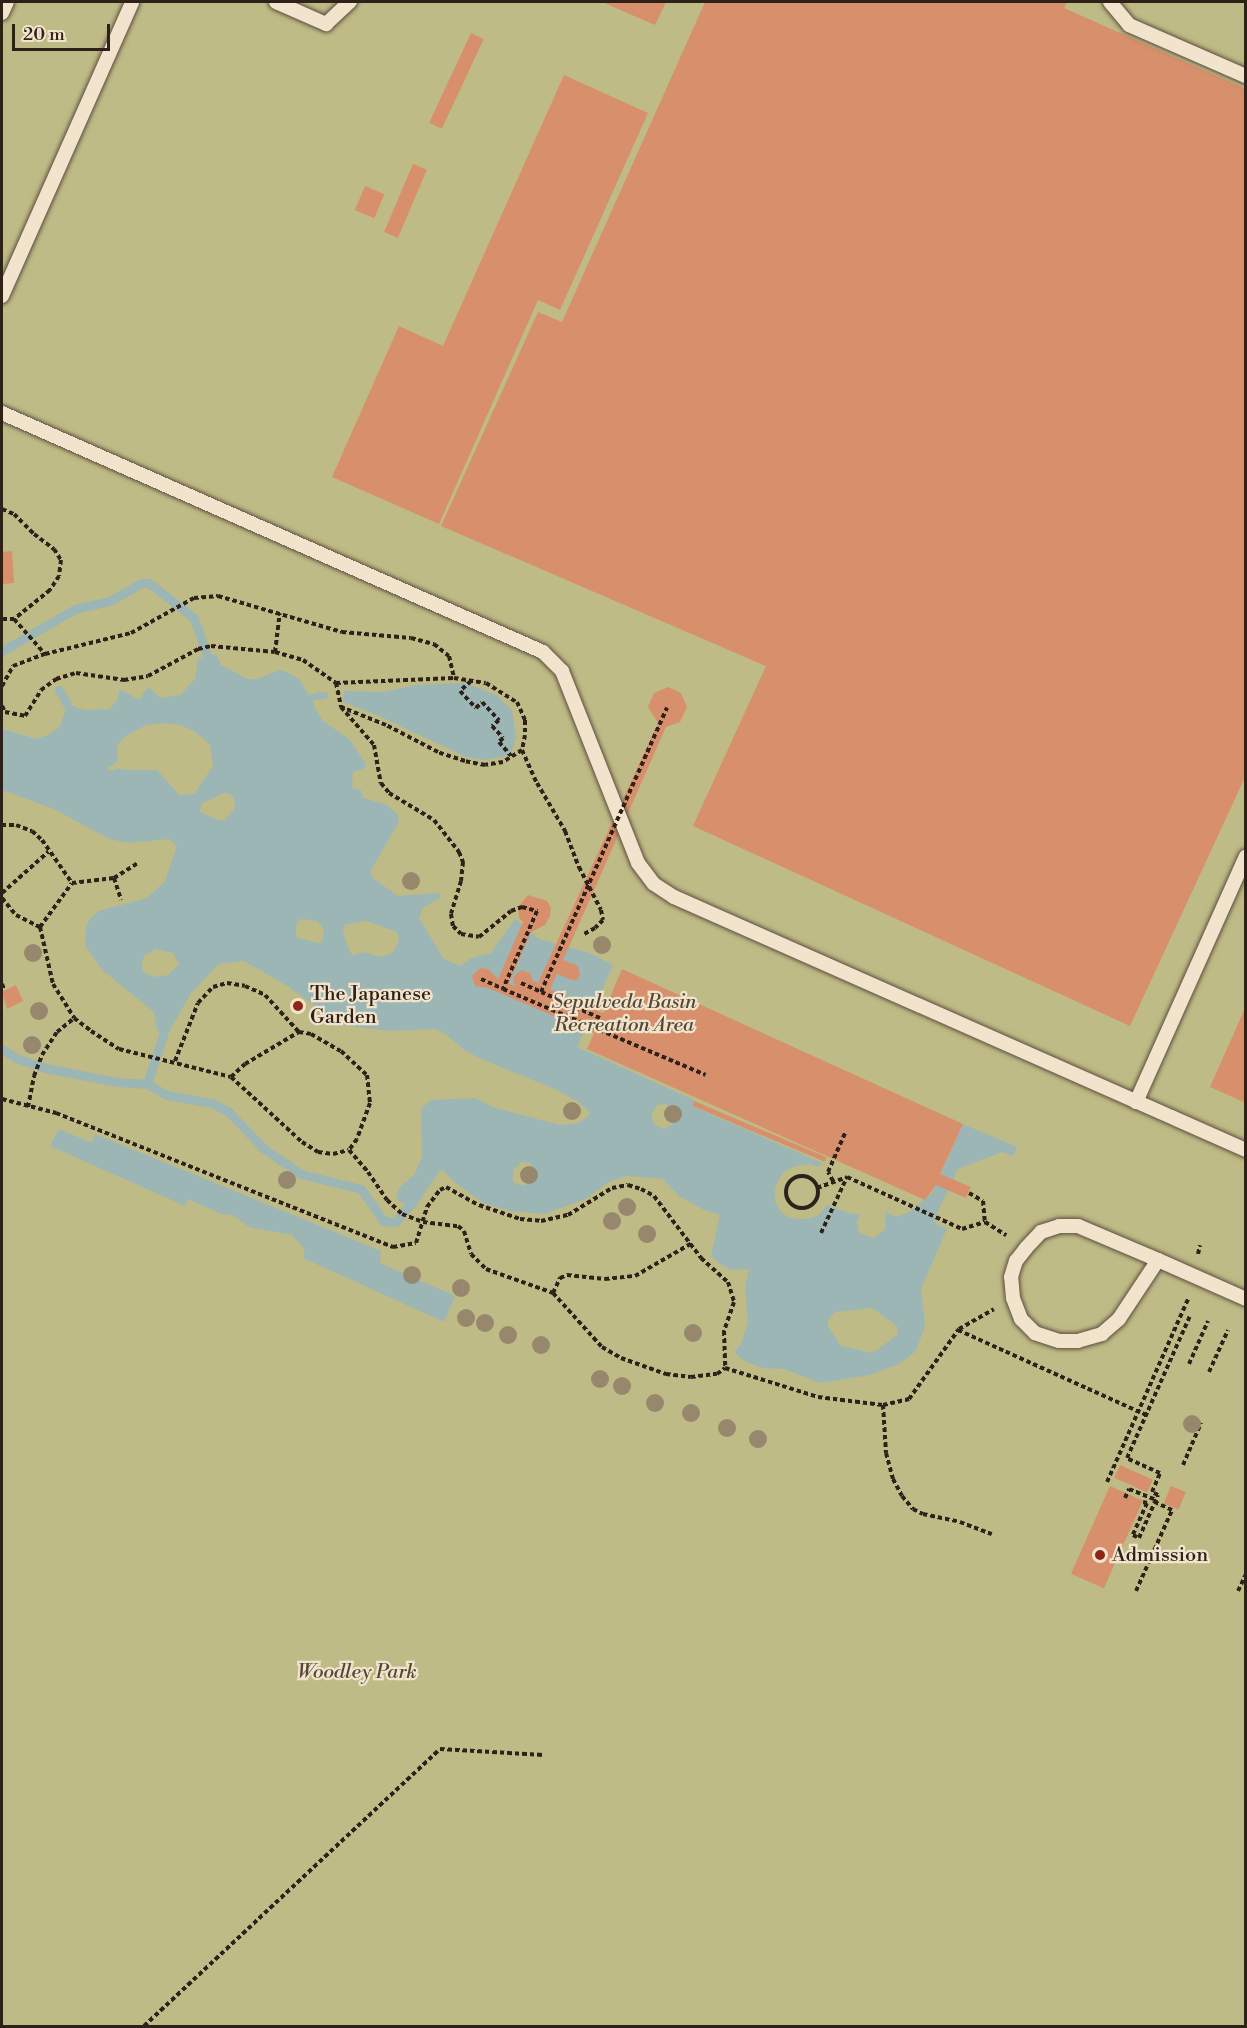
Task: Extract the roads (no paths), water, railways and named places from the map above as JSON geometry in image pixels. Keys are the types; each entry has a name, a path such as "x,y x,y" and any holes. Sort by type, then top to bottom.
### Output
{"lane":[{"path":"2,13 7,2"},
{"path":"2,296 132,2"},
{"path":"276,2 326,24 350,2"},
{"path":"1110,2 1129,25 1245,76"},
{"path":"2,413 543,652 562,671 638,863 654,884 674,897 1245,1150"},
{"path":"1136,1102 1245,856"},
{"path":"1158,1260 1119,1319 1102,1334 1078,1341 1059,1341 1035,1333 1021,1319 1013,1298 1011,1277 1016,1261 1026,1248 1041,1232 1059,1226 1078,1226 1158,1260 1245,1299"}],"water":[{"path":"216,654 221,665 248,679 257,679 280,670 299,679 309,695 319,692 328,693 327,699 313,700 315,708 323,721 349,739 366,764 365,768 353,772 352,788 361,790 363,798 385,804 397,814 399,822 370,872 374,879 398,896 438,893 442,896 423,908 419,918 444,959 460,966 471,958 491,953 515,919 539,939 590,953 613,965 577,1047 694,1100 692,1106 822,1163 818,1167 810,1164 795,1166 784,1172 778,1180 775,1201 781,1212 790,1218 807,1219 818,1216 827,1205 851,1214 860,1214 857,1223 859,1233 874,1238 885,1229 885,1212 897,1217 909,1212 932,1193 963,1124 1017,1147 1013,1156 1002,1152 958,1169 933,1222 947,1229 921,1289 925,1326 916,1351 899,1364 870,1375 820,1383 784,1369 763,1368 744,1361 734,1352 741,1344 748,1322 745,1289 749,1269 731,1270 711,1256 720,1215 702,1209 679,1196 663,1179 626,1176 609,1182 586,1199 544,1214 511,1211 483,1203 440,1170 414,1209 399,1201 396,1195 400,1187 414,1175 422,1157 421,1109 431,1100 475,1098 492,1107 560,1125 578,1123 591,1114 580,1103 557,1090 479,1058 463,1049 443,1032 435,1029 390,1031 341,1025 289,987 244,961 219,964 191,993 168,1034 163,1035 157,1030 154,1012 102,970 85,945 86,927 89,920 99,911 147,898 165,881 177,846 169,839 129,843 109,839 54,809 2,790 2,729 37,739 50,734 60,726 67,704 85,710 110,709 117,700 120,689 139,700 148,687 161,698 180,695 195,679 198,658","holes":["163,723 181,725 197,733 210,745 213,766 194,794 179,795 157,770 122,770 120,768 110,771 108,768 118,761 117,745 126,736 146,725","224,793 230,794 235,800 235,808 225,820 218,820 200,812 201,804","301,919 317,921 324,929 322,942 296,937 296,924","367,921 397,932 399,941 392,953 379,957 364,952 353,955 343,933 345,925","156,949 173,953 179,964 168,975 155,977 143,972 142,962 145,955","665,1104 672,1107 677,1114 672,1124 664,1129 654,1124 651,1115 657,1105","522,1162 530,1163 536,1173 524,1186 513,1182 513,1170","872,1308 897,1326 898,1334 873,1353 841,1346 828,1326 828,1319 836,1312"]},
{"path":"466,683 496,695 512,710 516,738 511,753 506,756 485,760 466,757 379,716 343,702 344,691 384,692 415,685"},
{"path":"59,1129 92,1143 95,1134 381,1251 380,1263 455,1296 444,1322 303,1258 305,1250 292,1235 249,1227 233,1215 221,1214 188,1199 185,1206 50,1146"}],"waterway":[{"path":"2,651 75,609 110,601 141,583 149,583 194,618 207,656"},
{"path":"59,690 67,704"},
{"path":"147,1084 163,1035"},
{"path":"2,1049 16,1058 45,1068 117,1082 147,1084 167,1095 212,1103 229,1112 263,1148 301,1174 361,1189 383,1221 395,1222 408,1207"}],"place":[{"name":"The Japanese Garden","path":"298,1006"},
{"name":"Admission","path":"1100,1555"}],"park label":[{"name":"Sepulveda Basin Recreation Area","path":"624,1014"},
{"name":"Woodley Park","path":"357,1672"}]}
